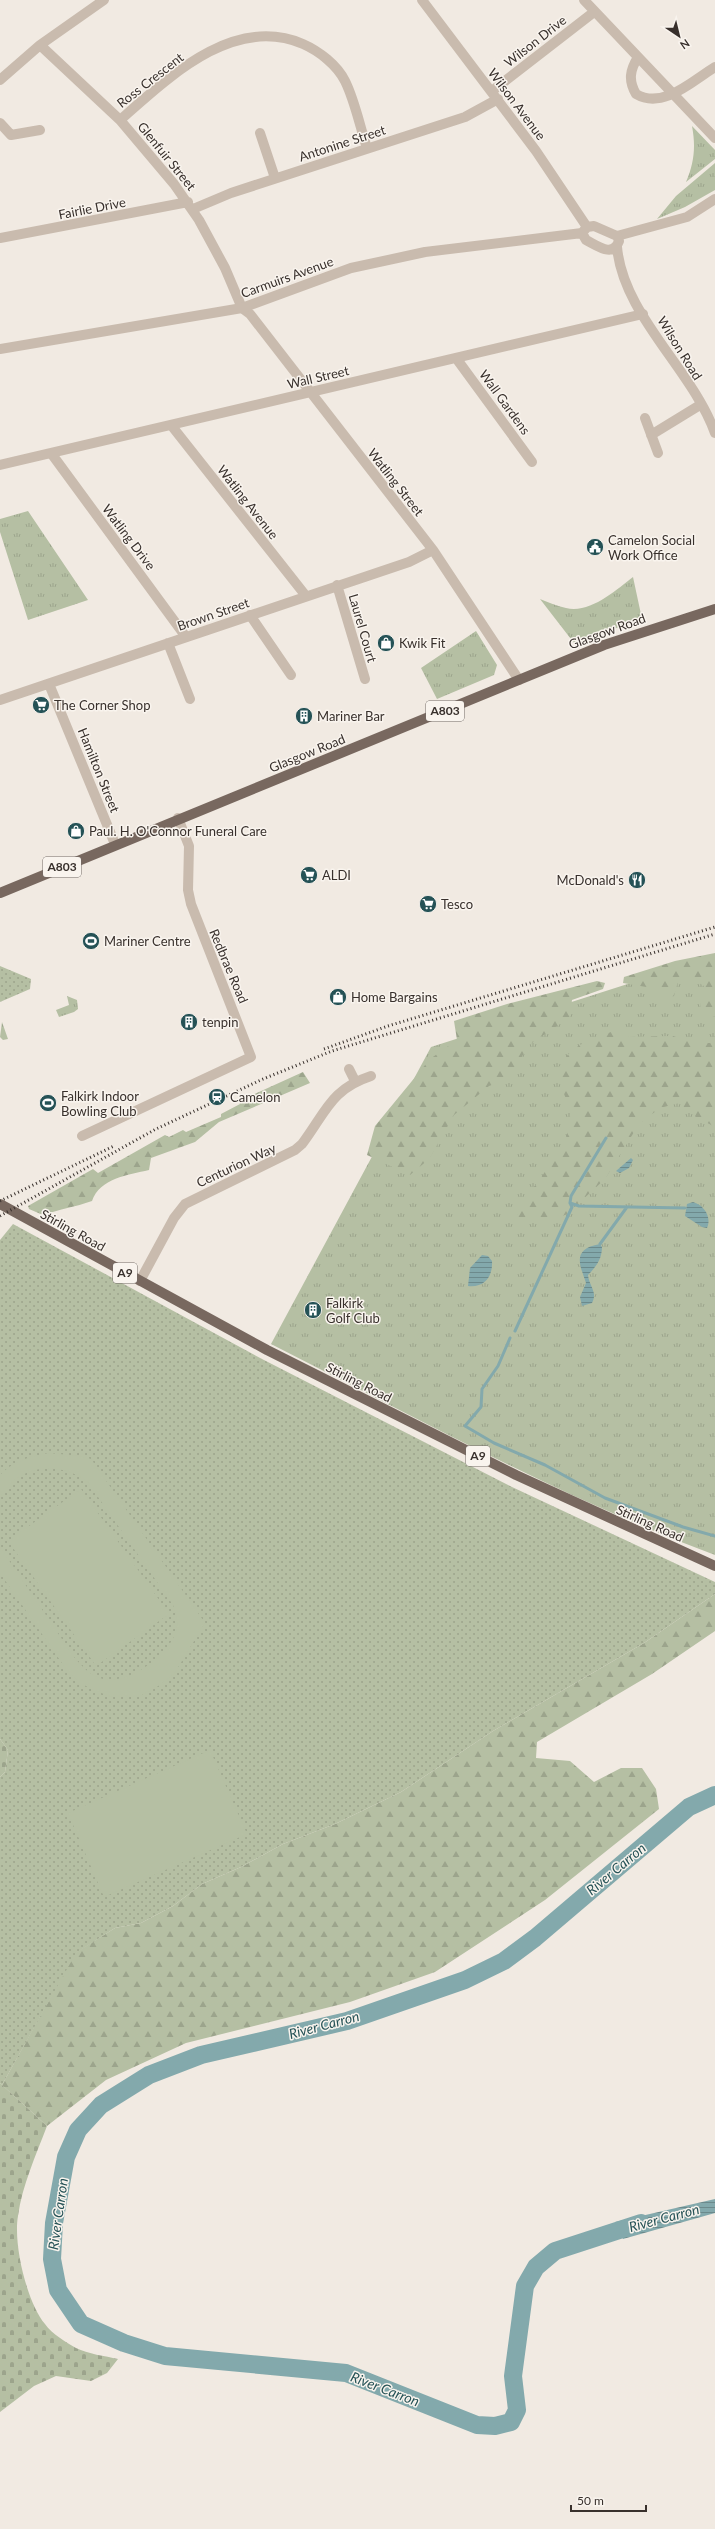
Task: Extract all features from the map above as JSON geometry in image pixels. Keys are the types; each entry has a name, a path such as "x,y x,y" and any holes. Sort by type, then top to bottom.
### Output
{"main road":[{"name":"Glasgow Road","path":"0,893 178,818 604,645 715,609"},
{"name":"Stirling Road","path":"0,1204 267,1350 516,1475 715,1566"}],"street":[{"path":"0,80 40,45 104,0"},
{"name":"Wilson Avenue","path":"422,0 498,99 559,183 584,230 586,240 607,251"},
{"path":"584,0 715,138"},
{"name":"Wilson Drive","path":"492,91 594,12"},
{"name":"Ross Crescent","path":"120,120 183,68 241,38 264,34 288,37 314,49 334,66 345,81 367,148"},
{"name":"Glenfuir Street","path":"40,45 120,120 190,206 225,268 242,308"},
{"path":"638,57 633,66 630,79 636,94 651,100 674,94 715,67"},
{"name":"Antonine Street","path":"190,206 465,117 498,99"},
{"path":"0,123 11,135 40,130"},
{"path":"260,133 275,178"},
{"path":"617,236 687,217 715,199"},
{"name":"Fairlie Drive","path":"0,238 190,206"},
{"name":"Carmuirs Avenue","path":"0,349 242,308 351,268 403,256 584,230 594,226 617,236"},
{"name":"Wilson Road","path":"617,236 620,241 617,247 623,278"},
{"path":"607,251 613,251 617,247"},
{"name":"Wilson Road","path":"607,251 623,278 630,295 700,405 714,430"},
{"name":"Watling Street","path":"242,308 250,314 433,550 519,680"},
{"name":"Wall Street","path":"0,465 643,314"},
{"name":"Wall Gardens","path":"456,358 532,462"},
{"path":"652,435 700,405"},
{"path":"645,418 658,452"},
{"name":"Watling Avenue","path":"171,425 306,596"},
{"name":"Watling Drive","path":"51,453 186,637"},
{"name":"Brown Street","path":"0,700 337,585 409,562 433,550"},
{"name":"Laurel Court","path":"337,585 364,679"},
{"path":"250,615 291,675"},
{"path":"168,643 190,699"},
{"name":"Hamilton Street","path":"49,684 115,844"},
{"name":"Redbrae Road","path":"82,1136 251,1057 191,904 188,890 189,846 178,818"},
{"path":"349,1069 355,1082"},
{"name":"Centurion Way","path":"140,1281 174,1218 182,1208 196,1198 295,1150 309,1135 333,1099 341,1090 355,1082 371,1076"}],"green space":[{"path":"692,126 715,150 715,159 686,182 694,155"},
{"path":"715,163 715,190 685,207 657,219 676,196"},
{"path":"28,511 88,600 28,620 0,532 0,519"},
{"path":"633,577 642,619 574,643 540,599 566,608 584,608 602,600"},
{"path":"476,631 497,665 494,675 437,699 421,668"},
{"path":"715,953 715,1016 710,1018 701,1012 700,1002 710,990 690,977 678,981 674,996 664,1000 658,996 658,989 623,983 624,977 675,961"},
{"name":"Falkirk Golf Club","path":"715,956 715,1555 658,1533 546,1483 271,1344 431,1047"},
{"path":"0,966 31,979 30,989 0,1002"},
{"path":"597,981 605,983 603,989 572,1000 570,1017 529,1045 508,1079 489,1086 454,1115 429,1159 410,1175 367,1155 375,1126 430,1059 457,1040 454,1021 507,1004"},
{"path":"67,996 77,1000 78,1009 74,1012 59,1017 56,1010 69,1005"},
{"path":"2,1022 8,1039 3,1040 0,1037"},
{"path":"615,1030 629,1037 673,1036 694,1043 715,1043 715,1127 696,1117 679,1103 660,1108 639,1124 605,1179 567,1214 551,1221 517,1217 518,1206 539,1181 566,1139 571,1112 556,1073 568,1054 574,1049 588,1041"},
{"path":"303,1072 310,1083 219,1122 195,1142 151,1158 149,1170 124,1176 108,1182 101,1187 92,1201 43,1215 29,1209 28,1206 93,1169 98,1173 165,1135 169,1137 183,1130 186,1132 221,1117 221,1114 240,1104 239,1101"},
{"path":"13,1224 262,1359 512,1487 715,1582 715,1594 644,1643 493,1731 401,1792 335,1824 283,1844 241,1867 202,1884 173,1906 141,1923 115,1928 76,1953 2,2085 0,2083 0,1777 5,1772 8,1750 0,1739 0,1240"},
{"path":"49,1453 79,1456 91,1459 205,1623 174,1674 160,1685 142,1695 112,1697 80,1683 66,1669 0,1573 0,1547 74,1657 87,1670 98,1678 114,1680 137,1672 149,1665 159,1656 168,1647 174,1636 177,1623 173,1605 87,1481 64,1470 39,1469 28,1472 17,1478 0,1498 0,1475 5,1470 23,1460"},
{"path":"81,1489 169,1614 96,1666 8,1541"},
{"path":"715,1594 715,1631 652,1674 537,1742 536,1758 570,1761 594,1782 621,1768 642,1768 656,1789 659,1809 545,1900 435,1972 350,2002 186,2043 106,2080 47,2126 2,2085 75,1953 115,1928 141,1923 173,1906 202,1884 241,1867 283,1844 335,1824 401,1792 493,1731 644,1643"},
{"path":"0,1739 8,1750 5,1772 0,1777"},
{"path":"210,1750 247,1834 104,1897 68,1813"},
{"path":"0,2083 47,2126 30,2171 18,2216 17,2228 20,2257 27,2288 32,2302 48,2328 76,2348 97,2355 118,2359 107,2373 91,2381 56,2376 34,2386 0,2412"}],"water":[{"path":"631,1158 633,1160 629,1168 620,1173 616,1171"},
{"path":"693,1202 701,1206 706,1212 708,1216 707,1228 702,1227 685,1216 687,1204"},
{"path":"600,1244 602,1251 600,1259 588,1275 594,1292 594,1299 592,1303 582,1306 580,1297 586,1283 580,1264 581,1254 591,1246"},
{"path":"482,1255 488,1256 492,1261 491,1272 483,1283 468,1286 470,1268"},
{"path":"715,2199 715,2213 623,2239 615,2222"}],"waterway":[{"path":"570,1203 571,1196 606,1138"},
{"path":"515,1331 572,1207 570,1203 579,1206 685,1208"},
{"path":"600,1244 627,1207"},
{"path":"510,1338 498,1366 482,1389 481,1407 465,1426 494,1443 545,1465 605,1498 683,1527 715,1536"},
{"name":"River Carron","path":"641,2223 555,2251 536,2267 525,2286 513,2376 517,2410 511,2422 495,2426 477,2425 346,2373 165,2356 124,2343 81,2324 58,2290 52,2259 54,2223 66,2157 78,2130 101,2105 149,2075 201,2055 347,2021 465,1980 504,1961 535,1938 689,1807 715,1795"}],"railway":[{"path":"324,1049 388,1026 715,927"},
{"path":"0,1216 156,1129 263,1079 332,1051 715,934"},
{"path":"0,1201 114,1146"}],"place":[{"name":"Camelon Social Work Office","path":"595,547"},
{"name":"Kwik Fit","path":"386,643"},
{"name":"The Corner Shop","path":"41,705"},
{"name":"Mariner Bar","path":"304,716"},
{"name":"Paul. H. O'Connor Funeral Care","path":"76,831"},
{"name":"ALDI","path":"309,875"},
{"name":"McDonald's","path":"637,880"},
{"name":"Tesco","path":"428,904"},
{"name":"Mariner Centre","path":"91,941"},
{"name":"Home Bargains","path":"338,997"},
{"name":"tenpin","path":"189,1022"},
{"name":"Camelon","path":"217,1097"},
{"name":"Falkirk Indoor Bowling Club","path":"48,1103"},
{"name":"Falkirk Golf Club","path":"313,1310"}]}
